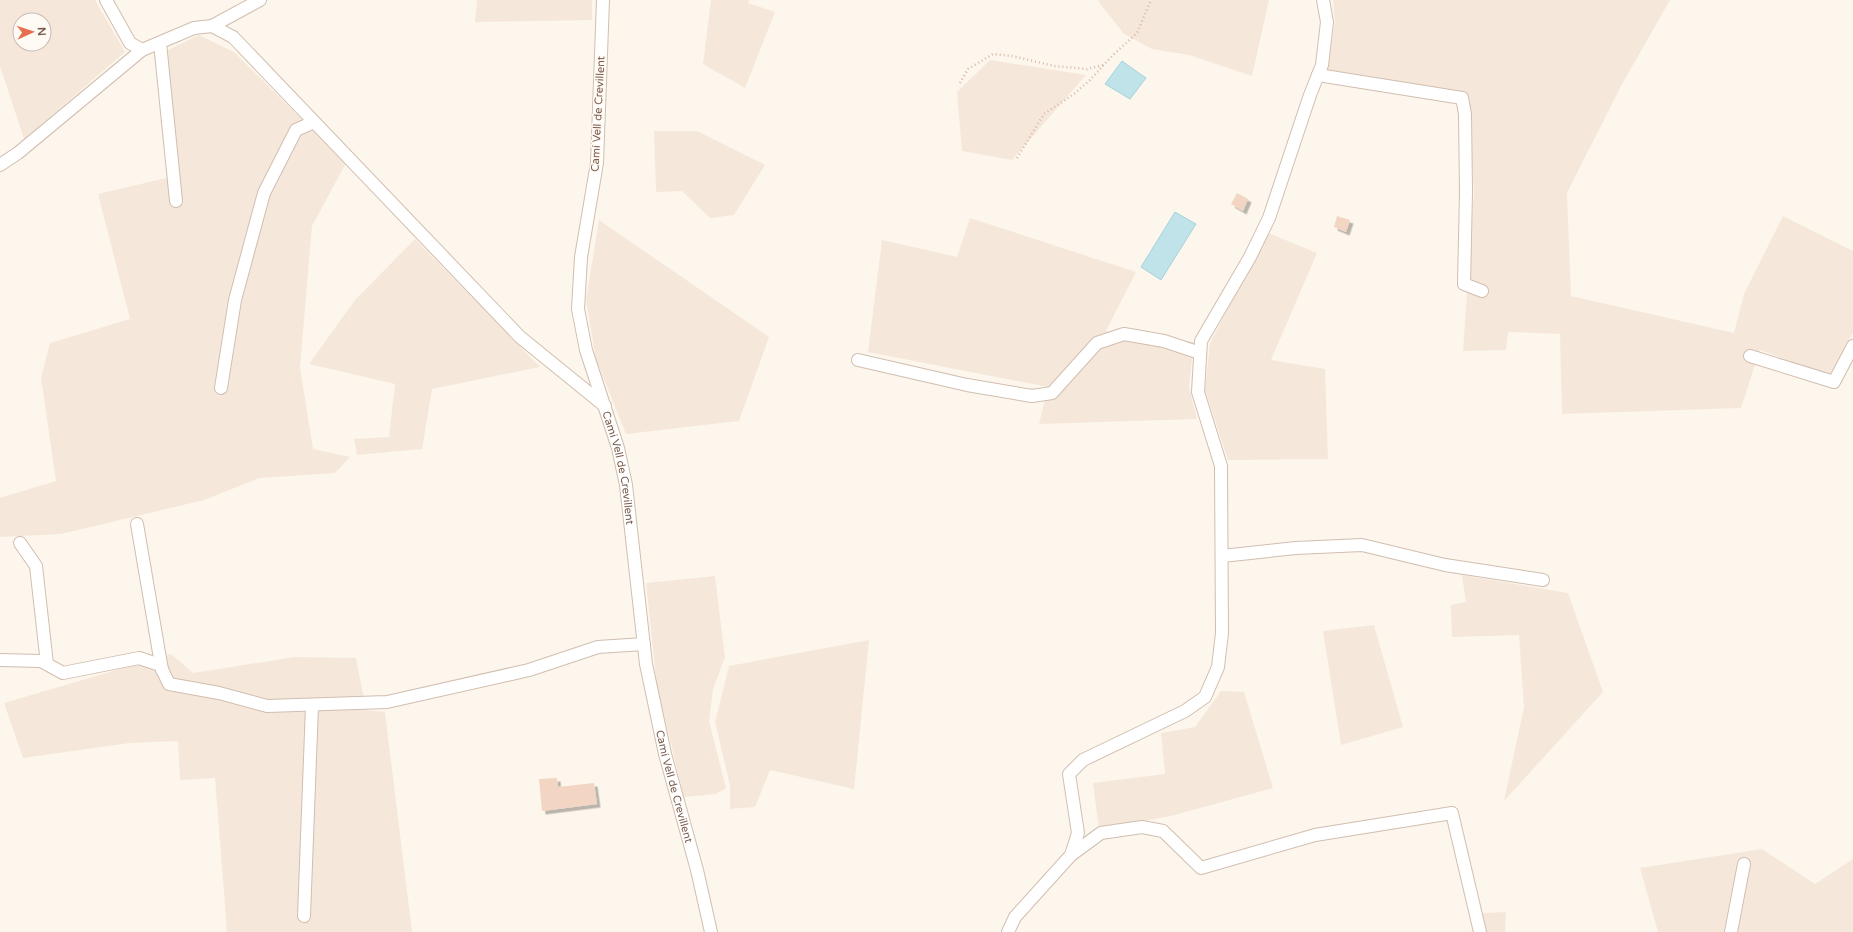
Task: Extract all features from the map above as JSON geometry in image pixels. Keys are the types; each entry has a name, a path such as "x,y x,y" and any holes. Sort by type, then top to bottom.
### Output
{"street":[{"path":"106,0 130,43 142,50"},
{"path":"0,165 18,153 142,50 194,28 212,26 260,0"},
{"name":"Camí Vell de Crevillent","path":"603,0 597,163 581,257 578,309 586,350 618,448 626,485 644,644 665,754 697,870 711,932"},
{"path":"1072,855 1078,833 1069,774 1083,760 1185,711 1205,697 1218,667 1222,633 1221,466 1198,392 1200,341 1250,257 1269,218 1322,65 1327,22 1323,0"},
{"path":"212,26 233,36 520,337 604,406"},
{"path":"160,43 176,201"},
{"path":"1318,75 1462,98 1466,130 1464,284 1482,292"},
{"path":"221,388 235,300 264,193 296,130 314,122"},
{"path":"858,360 967,385 1032,396 1052,394 1097,343 1124,334 1164,341 1200,353"},
{"path":"1750,356 1834,382 1853,346"},
{"path":"137,524 162,670"},
{"path":"20,543 36,566 47,664"},
{"path":"1222,556 1296,548 1362,545 1445,565 1543,580"},
{"path":"0,660 41,661 63,673 138,658 160,665 169,684 219,693 267,706 312,706 387,702 529,670 598,647 644,644"},
{"path":"304,916 312,706"},
{"path":"1008,932 1014,917 1072,855 1101,833 1142,827 1163,831 1201,868 1315,835 1452,813 1480,932"},
{"path":"1731,932 1744,864"}],"path":[{"path":"1017,158 1044,114 1074,94 1137,33 1151,0"},
{"path":"960,83 968,70 993,54 1012,56 1054,66 1087,69 1104,65"}],"shaded area":[{"path":"0,0 95,0 125,52 24,139 0,66"},
{"path":"477,0 592,0 592,20 475,22"},
{"path":"711,0 749,0 748,3 775,12 745,88 703,64"},
{"path":"1269,0 1252,76 1189,55 1152,49 1124,34 1098,1"},
{"path":"1333,0 1670,0 1621,86 1567,193 1571,296 1734,333 1744,294 1783,216 1853,251 1853,332 1831,376 1760,350 1741,408 1562,414 1560,334 1508,332 1506,350 1463,351 1474,192 1467,95 1327,74 1335,21"},
{"path":"199,35 234,52 346,163 312,226 300,368 313,449 350,457 335,473 260,478 204,500 61,534 0,537 0,498 56,481 41,378 50,343 130,319 98,194 179,175 166,51"},
{"path":"990,60 1086,75 1012,160 962,151 957,92"},
{"path":"654,131 697,131 765,165 734,215 710,218 682,191 656,192"},
{"path":"970,218 1136,272 1106,331 1194,342 1189,387 1197,419 1039,424 1048,387 868,352 882,240 957,257"},
{"path":"599,220 769,337 739,421 626,434 596,359 586,300"},
{"path":"1268,233 1317,253 1271,360 1325,369 1328,459 1228,460 1205,390 1210,343"},
{"path":"415,239 540,367 432,389 422,449 357,455 354,439 389,437 395,384 309,364 355,300"},
{"path":"1462,575 1568,593 1603,692 1504,801 1524,707 1519,635 1452,637 1451,605 1466,602"},
{"path":"715,576 725,657 713,689 709,721 726,788 716,794 684,797 657,687 646,583"},
{"path":"1374,625 1403,727 1341,745 1323,631"},
{"path":"869,640 854,789 770,770 755,807 730,809 730,785 715,722 729,666"},
{"path":"171,654 193,673 295,657 356,658 366,710 385,712 412,932 227,932 215,778 180,780 178,741 130,743 23,758 4,703"},
{"path":"1221,691 1244,692 1273,788 1171,816 1099,829 1093,783 1165,774 1161,733 1195,727"},
{"path":"1762,849 1815,884 1853,859 1853,932 1658,932 1640,868"},
{"path":"1506,912 1505,932 1481,932 1483,913"}],"water":[{"path":"1122,61 1146,78 1130,99 1105,84"},
{"path":"1175,212 1196,224 1161,280 1141,267"}],"building":[{"path":"1237,193 1248,199 1243,211 1231,204"},
{"path":"1337,216 1350,220 1346,232 1334,227"},
{"path":"557,778 558,787 594,783 597,804 542,811 539,779"}]}
